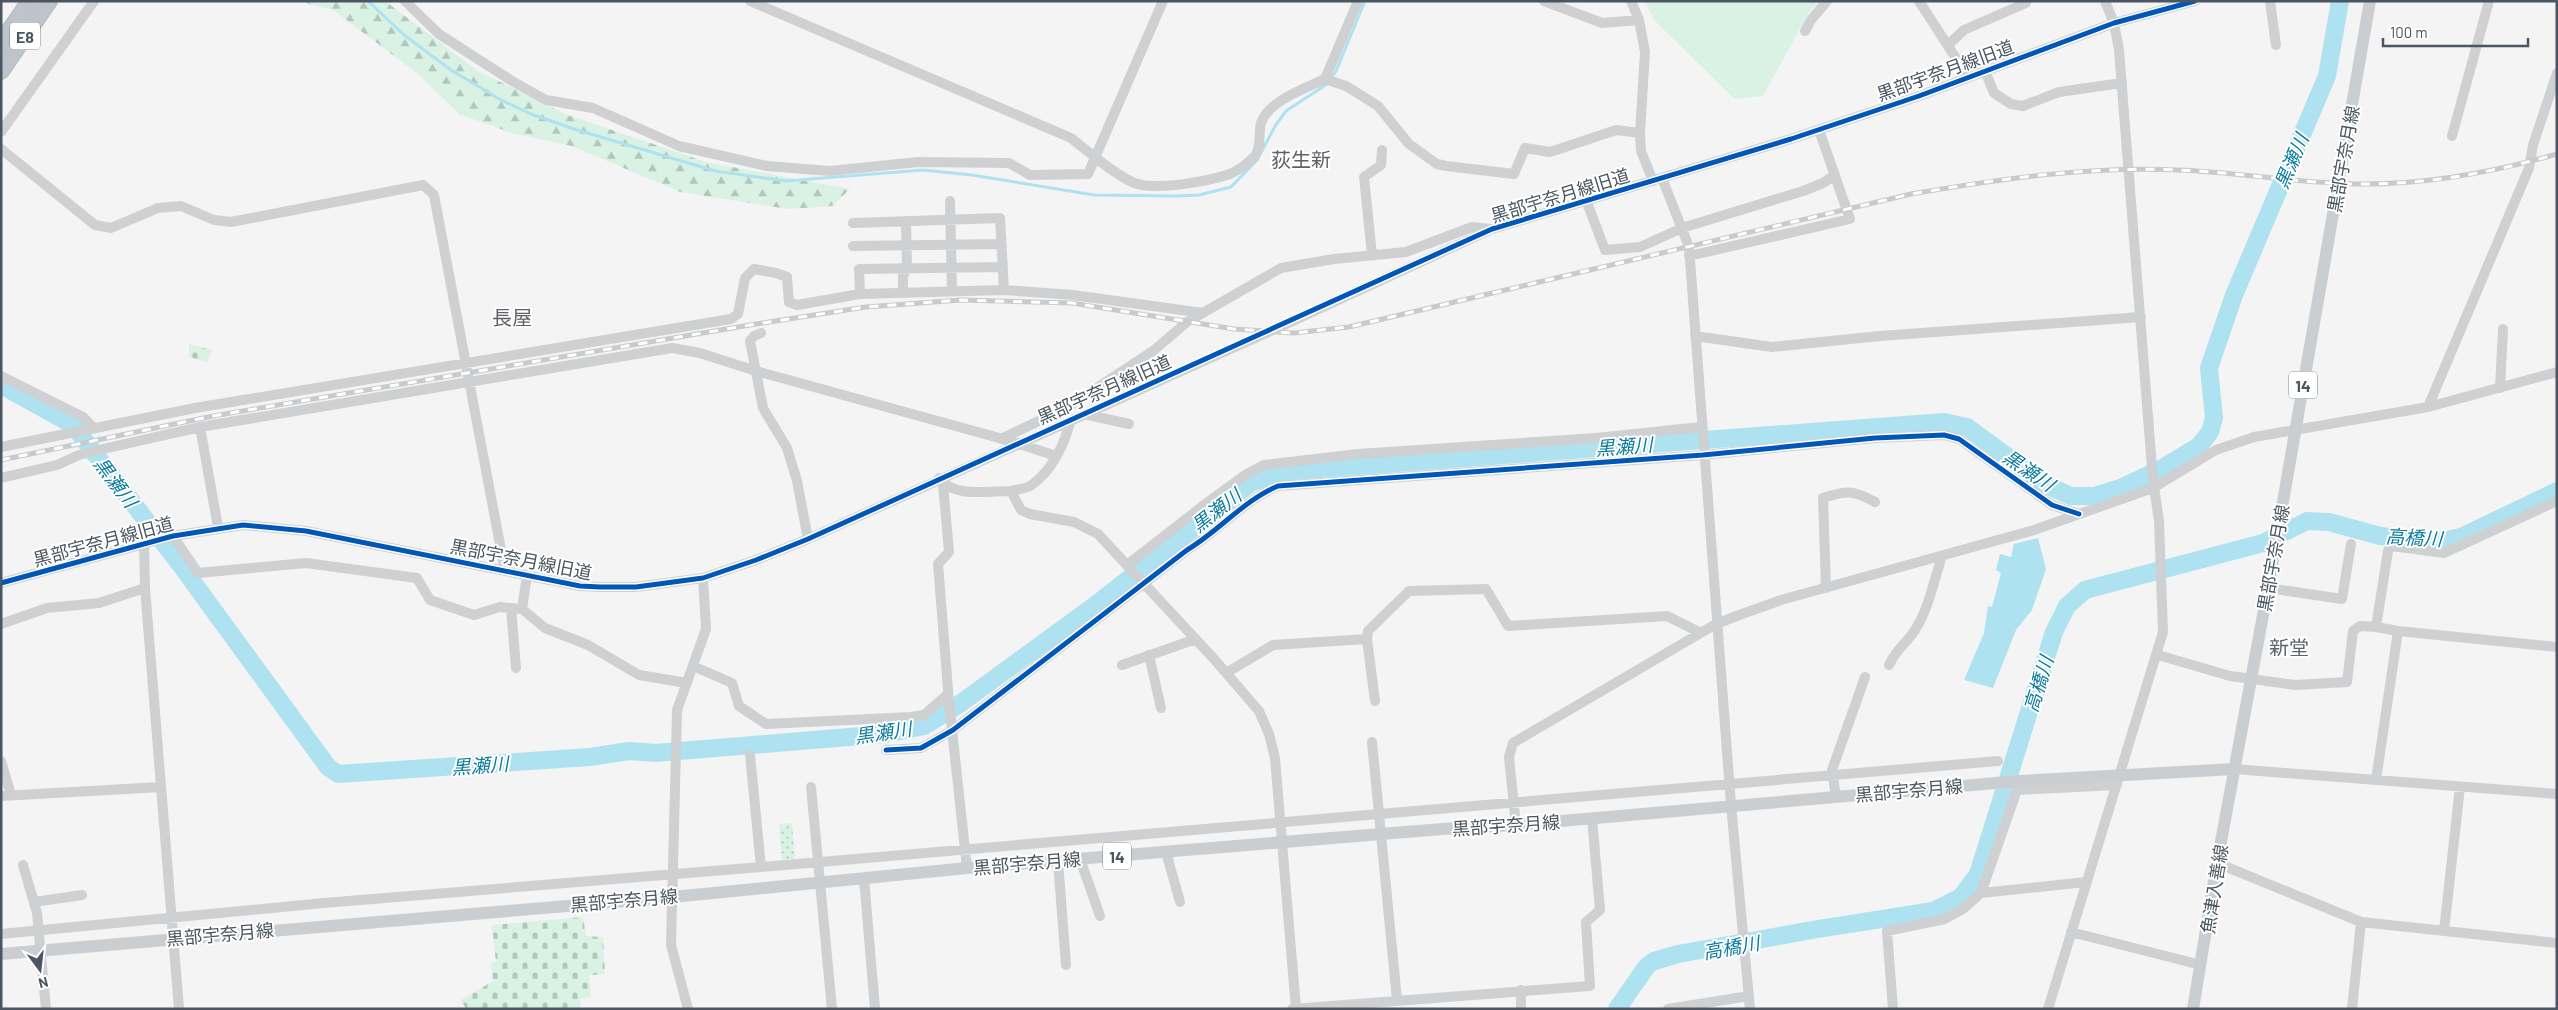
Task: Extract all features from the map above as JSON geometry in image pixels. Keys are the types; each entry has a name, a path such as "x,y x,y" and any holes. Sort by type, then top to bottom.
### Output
{"highway":[{"name":"E8","path":"1,43 30,1"},
{"name":"E8","path":"1,71 49,1"}],"main road":[{"name":"黒部宇奈月線","path":"1,954 671,897 968,868 1282,844 1381,834 1516,825 1836,796 2119,780 2234,769 2296,430 2370,1"},
{"name":"魚津入善線","path":"2193,1009 2234,769"}],"street":[{"path":"1,132 94,1"},
{"path":"405,1 439,34 512,81 546,100 593,108 679,146 767,166 830,171 918,162 1009,164 1030,175 1064,176 1088,174 1163,1"},
{"path":"750,1 1071,138 1096,158 1134,183 1152,186 1204,181 1231,173 1245,166 1257,154 1261,122 1273,107 1300,90 1325,79 1346,86 1378,106 1409,144 1437,164 1446,166 1514,174 1525,148 1550,152 1616,130 1640,133"},
{"path":"1325,79 1358,1"},
{"path":"1544,1 1602,24 1639,20"},
{"path":"1631,1 1639,20 1645,52 1640,133 1641,151 1682,228 1689,256 1716,624 1750,1009"},
{"path":"1805,32 1810,20 1827,1"},
{"path":"1919,1 1968,77"},
{"path":"2048,1009 2158,655 2163,632 2159,521 2153,484 2122,84 2114,22 2105,1"},
{"name":"黒部宇奈月線旧道","path":"1,583 173,536 218,527 261,526 306,531 580,586 636,587 703,578 756,560 808,539 941,481 1017,443 1293,321 1492,229 1819,130 2114,22 2195,1"},
{"path":"2270,1 2276,45"},
{"path":"2452,136 2489,1"},
{"path":"1948,45 1964,30 2026,3"},
{"path":"1985,70 1994,93 2011,104 2023,106 2059,92 2122,84"},
{"path":"2428,407 2529,168 2533,145 2557,72"},
{"path":"1689,256 1850,219 1819,130"},
{"path":"1,149 95,225 111,228 158,208 182,206 214,220 231,222 422,185 434,195 505,571"},
{"path":"1372,255 1364,177 1381,166 1382,150"},
{"path":"1586,200 1605,250 1640,247 1682,228 1803,192 1835,175"},
{"path":"950,201 952,291"},
{"path":"853,223 1000,218 1004,290"},
{"path":"902,292 903,276 907,268 906,220"},
{"path":"1001,439 1068,407 1152,351 1187,322 1281,268 1406,252 1472,227 1492,229"},
{"path":"853,246 1001,244"},
{"path":"860,294 860,270 1002,267"},
{"path":"1,448 195,408 731,319 738,314 745,278 754,269 776,273 787,278 789,302 798,305 860,294 1004,290 1073,295 1203,314"},
{"path":"1695,336 1772,347 1880,336 2141,317"},
{"path":"2500,388 2503,329"},
{"path":"761,333 754,336 750,341 763,408 787,448 797,482 808,539"},
{"path":"1,478 57,465 79,455 200,427 470,384 672,348 700,353 756,371 1017,443 1056,456"},
{"path":"1516,825 1509,757 1513,743 1716,624 1781,600 2034,530 2153,484 2216,450 2254,437 2428,407 2557,372"},
{"path":"1,376 83,417 91,429"},
{"path":"1084,414 1129,424"},
{"path":"941,481 958,491 1011,491 1028,487 1042,476 1056,456 1067,438 1071,419"},
{"path":"1128,566 1245,474 1264,464 1358,454 1596,438 1700,425"},
{"path":"200,427 218,527"},
{"path":"886,750 921,748 953,726 1264,492 1278,486 1703,454 1875,438 1944,435 1959,439 2052,505 2079,514"},
{"path":"941,481 950,552 938,564 948,698 953,726 968,868"},
{"path":"1011,491 1021,510 1030,514 1074,522 1098,534 1196,639 1259,711 1269,734 1275,758 1296,1009"},
{"path":"1826,588 1823,498 1843,492 1856,492 1875,502"},
{"path":"2376,627 2388,551 2392,546 2444,553 2557,501"},
{"path":"173,536 198,573 306,564 417,578 430,600 474,615 500,607 522,609 545,628 588,645 639,675 687,684"},
{"path":"144,544 144,588 179,1009"},
{"path":"2268,588 2342,599 2351,544"},
{"path":"1889,664 1896,650 1914,631 1923,616 1942,556"},
{"path":"522,609 527,576"},
{"path":"688,1009 671,945 671,897 678,710 706,629 703,578"},
{"path":"1,624 47,608 99,603 144,588"},
{"path":"1375,700 1367,639 1368,631 1409,591 1486,589 1508,626 1667,616 1701,633"},
{"path":"511,608 516,668"},
{"path":"2158,655 2230,676 2311,685 2347,682 2353,631 2360,626 2557,647"},
{"path":"2376,780 2398,630"},
{"path":"1122,665 1196,639"},
{"path":"1226,672 1273,645 1367,639"},
{"path":"1149,655 1161,708"},
{"path":"693,666 732,683 739,706 766,724 924,715 948,698"},
{"path":"1836,796 1832,770 1865,677"},
{"path":"1372,742 1397,1000"},
{"path":"750,755 761,867"},
{"path":"1,761 6,796 161,787"},
{"path":"1,934 324,903 672,875 1998,761"},
{"path":"2234,769 2557,794"},
{"path":"1893,1009 1887,931 1945,919 1963,909 1981,893 2017,790 2119,780"},
{"path":"811,787 832,1009"},
{"path":"2444,931 2460,787"},
{"path":"1292,1009 1590,986 1586,922 1600,910 1592,818"},
{"path":"1166,852 1180,902"},
{"path":"1080,859 1100,916"},
{"path":"1058,861 1066,965"},
{"path":"2217,863 2361,922 2557,943"},
{"path":"23,865 34,902 39,930 46,1009"},
{"path":"864,878 875,1009"},
{"path":"1981,893 2086,882"},
{"path":"34,902 82,894"},
{"path":"2352,1009 2361,922"},
{"path":"2071,932 2201,965"},
{"path":"1521,990 1521,1009"},
{"path":"1668,1009 1749,996"}],"green space":[{"path":"298,1 385,1 478,71 565,114 706,162 850,189 832,206 788,209 680,192 572,146 512,133 459,114 417,73 333,10"},
{"path":"1644,1 1820,1 1811,9 1763,96 1735,99 1655,21"},
{"path":"189,344 212,350 207,362 189,357"},
{"path":"792,823 795,859 782,860 779,824"},
{"path":"583,917 586,936 603,937 605,974 589,975 591,997 580,999 581,1009 466,1009 461,1000 493,981 491,963 496,962 492,925"}],"water":[{"path":"2038,538 2046,569 2032,610 2016,630 1993,688 1964,680 1984,633 1988,606 1992,607 2001,573 1996,570 2000,554 2011,557 2014,544"}],"waterway":[{"path":"368,1 404,35 451,70 501,100 531,114 574,129 715,171 786,181 923,170 972,175 1094,195 1177,196 1199,195 1231,187 1258,159"},
{"path":"1262,151 1275,126 1286,111 1327,84 1336,71 1365,1"},
{"name":"黒瀬川","path":"1,385 73,425 182,567 328,767 338,774 590,757 629,751 656,753 885,734 924,726 961,703 1094,606 1252,482 1291,471 1944,422 1967,427 2048,486 2071,496 2094,496 2123,487 2161,469 2199,446 2210,432 2214,418 2209,368 2234,295 2327,76 2340,1"},
{"name":"高橋川","path":"1617,1009 1647,966 1654,961 1678,954 1933,911 1961,897 1978,874 2054,632 2067,606 2085,590 2263,543 2307,521 2329,522 2380,536 2436,542 2461,537 2557,491"}],"railway":[{"path":"1,460 213,416 866,307 961,300 1072,303 1234,329 1294,333 1349,327 1911,194 1977,183 2077,172 2144,169 2200,171 2334,183 2381,184 2457,177 2557,154"}],"cycle path":[{"path":"1,583 173,536 243,525 306,531 580,586 636,587 703,578 756,560 808,539 1492,229 1791,139 1919,96 2114,23 2195,1"},
{"path":"886,750 921,748 953,730 1243,507 1278,486 1703,455 1875,438 1944,435 1959,439 2052,505 2079,514"}],"district":[{"name":"荻生新","path":"1301,159"},
{"name":"長屋","path":"512,317"},
{"name":"新堂","path":"2289,647"}]}
